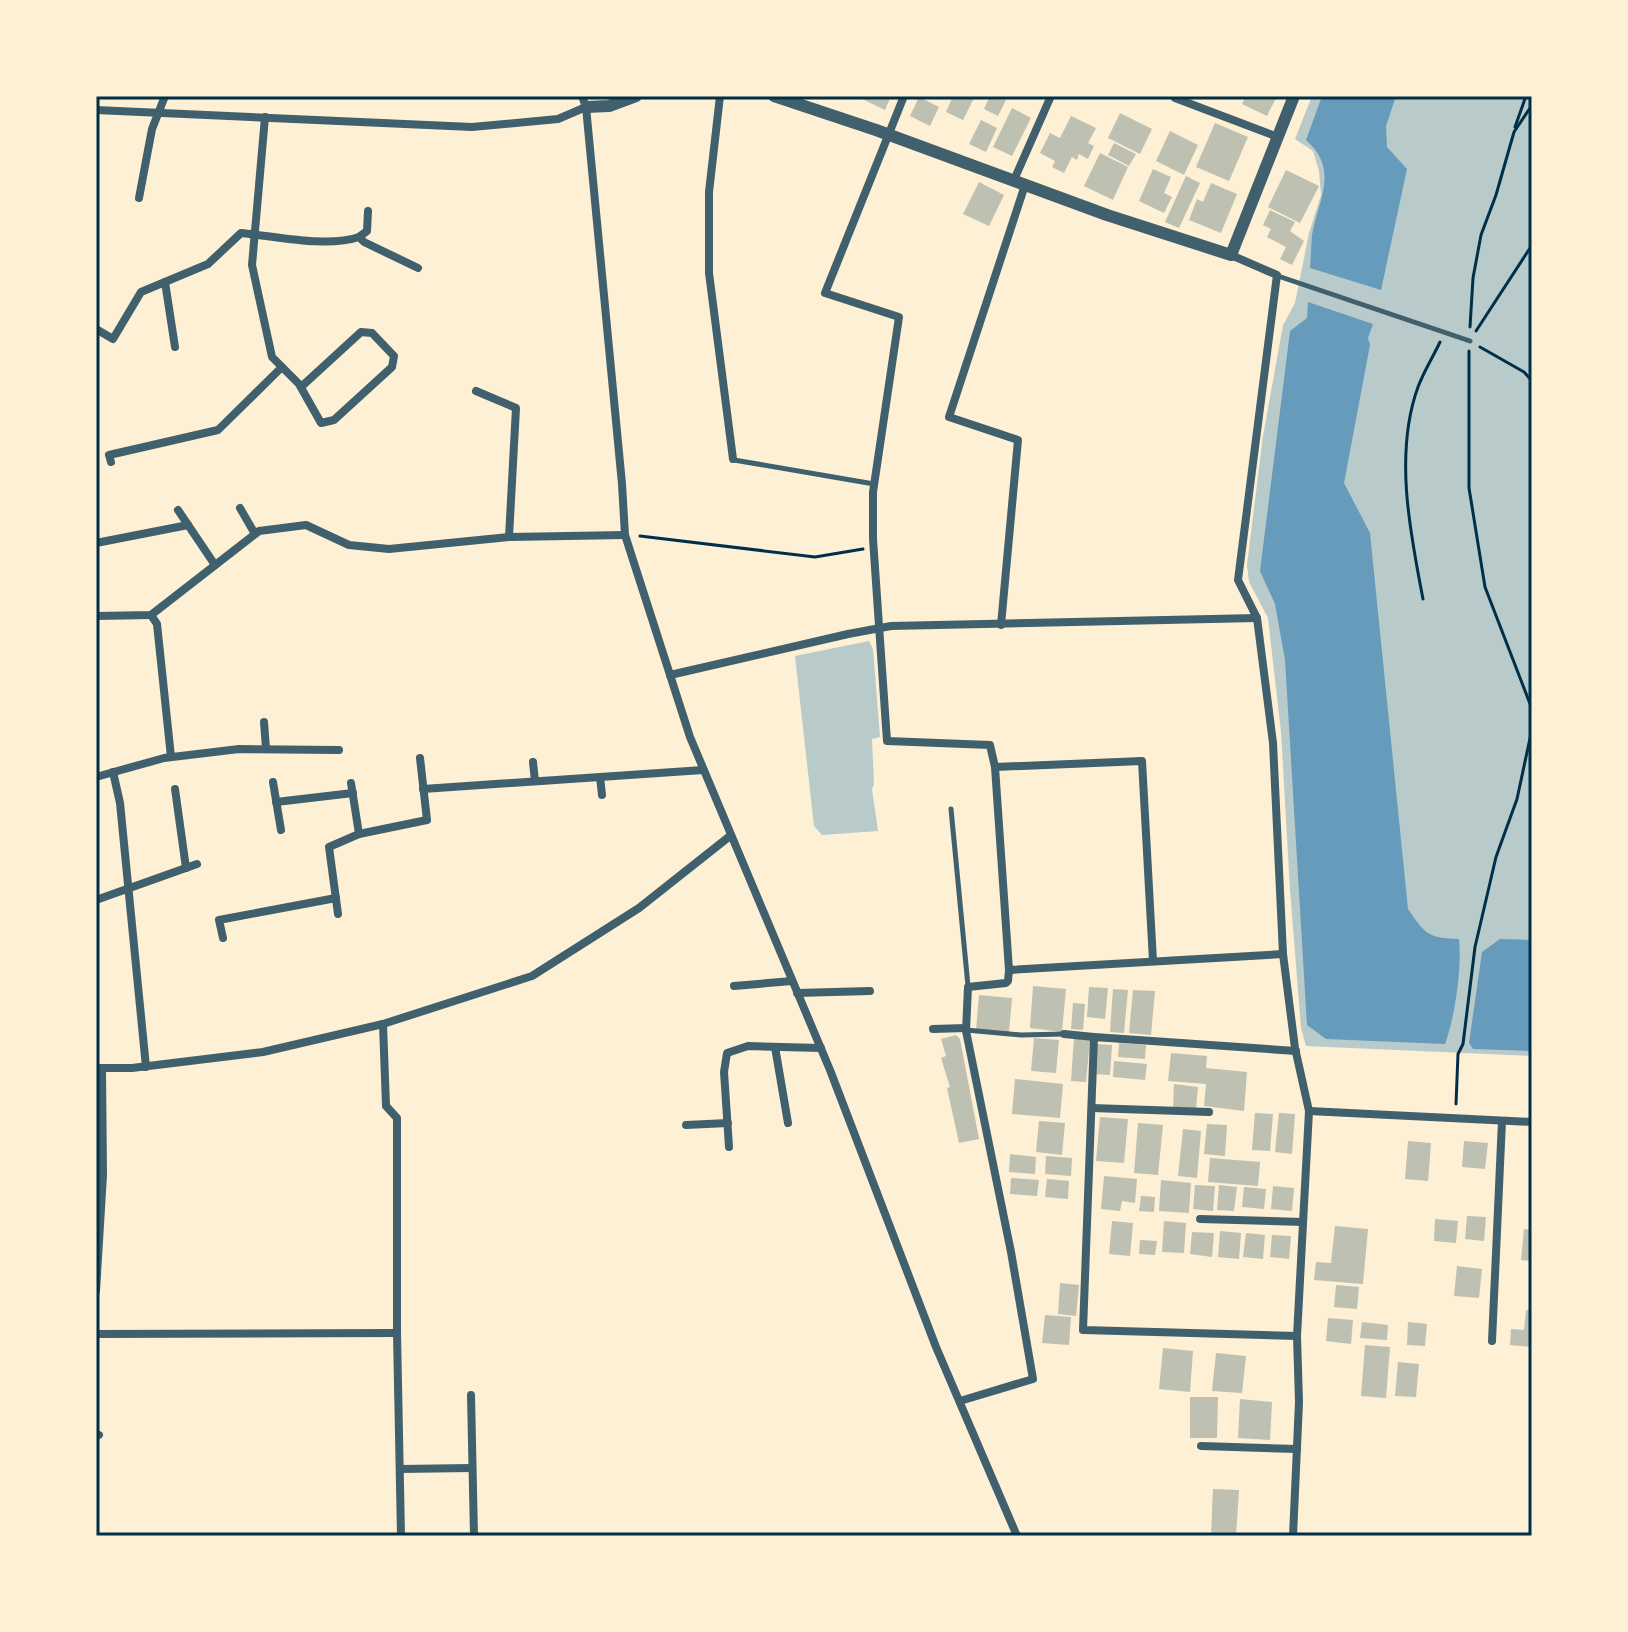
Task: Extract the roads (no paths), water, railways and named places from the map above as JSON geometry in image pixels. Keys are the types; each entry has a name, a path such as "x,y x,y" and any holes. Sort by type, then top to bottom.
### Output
{"street":[{"path":"139,198 152,129 165,96"},
{"path":"96,110 472,127 558,119 584,101 601,96"},
{"path":"584,101 609,106 636,96"},
{"path":"720,96 709,192 709,273 733,459"},
{"path":"774,96 1231,255 1277,275 1238,580 1257,618 1273,743 1283,954 1296,1051 1309,1111 1297,1336 1293,1536"},
{"path":"904,96 825,293 899,317 875,484 874,547 887,741 990,745 995,767 1008,981 968,987 966,1029 1033,1379 960,1401"},
{"path":"1001,625 1018,440 949,417 1020,183 1051,96"},
{"path":"1231,255 1294,96"},
{"path":"1175,98 1278,137"},
{"path":"584,101 625,535 703,770 821,1048 936,1347 1017,1536"},
{"path":"265,117 252,265 272,357 301,387 321,423 334,420 392,367 394,356 372,333 361,332 301,387"},
{"path":"96,329 113,339 141,292 208,264 241,233 346,241 367,231 368,211"},
{"path":"359,237 418,268"},
{"path":"165,282 175,347"},
{"path":"111,462 109,455 218,430 282,367"},
{"path":"476,391 516,408 509,537"},
{"path":"240,508 255,534"},
{"path":"178,510 215,565"},
{"path":"96,543 188,525"},
{"path":"96,616 151,615 255,534 306,525 349,545 389,549 509,537 625,535"},
{"path":"151,615 157,624 171,757"},
{"path":"670,675 880,628 1257,618"},
{"path":"264,722 266,749"},
{"path":"96,777 171,757 239,749 339,750"},
{"path":"338,914 329,847 359,834 427,820 420,758"},
{"path":"995,767 1142,761 1153,961"},
{"path":"533,762 535,781"},
{"path":"423,789 703,770"},
{"path":"113,772 120,803 146,1067"},
{"path":"600,777 602,795"},
{"path":"273,782 281,830"},
{"path":"351,783 359,834"},
{"path":"175,789 186,868"},
{"path":"276,802 353,793"},
{"path":"96,1291 99,1068 146,1067 263,1052 383,1024 532,976 639,908 730,836"},
{"path":"96,900 197,864"},
{"path":"223,938 219,920 336,898"},
{"path":"1009,970 1283,954"},
{"path":"734,986 792,981"},
{"path":"797,993 870,991"},
{"path":"383,1024 386,1106 397,1118 401,1536"},
{"path":"933,1029 966,1029"},
{"path":"1064,1034 1296,1051"},
{"path":"1094,1037 1083,1330 1297,1336"},
{"path":"729,1147 724,1072 727,1053 748,1046 821,1048"},
{"path":"775,1047 788,1123"},
{"path":"1092,1108 1209,1112"},
{"path":"1309,1111 1532,1122"},
{"path":"1492,1341 1502,1121"},
{"path":"686,1125 728,1123"},
{"path":"1200,1219 1303,1222"},
{"path":"96,1334 397,1333"},
{"path":"471,1395 474,1536"},
{"path":"1201,1446 1297,1449"},
{"path":"400,1469 472,1468"}],"lane":[{"path":"1277,275 1470,341"},
{"path":"733,459 875,484"},
{"path":"951,809 968,987"},
{"path":"966,1029 1021,1035 1064,1034"}],"water":[{"path":"1322,96 1396,96 1386,126 1387,147 1407,169 1381,290 1310,268 1312,235 1322,197 1324,174 1316,151 1306,140"},
{"path":"1308,302 1373,324 1368,338 1370,345 1344,483 1370,533 1408,909 1428,933 1459,939 1457,992 1445,1044 1326,1039 1307,1025 1285,660 1275,604 1260,571 1290,331 1307,318"},
{"path":"1500,939 1532,940 1532,1051 1473,1049 1469,1043 1482,952"}]}
